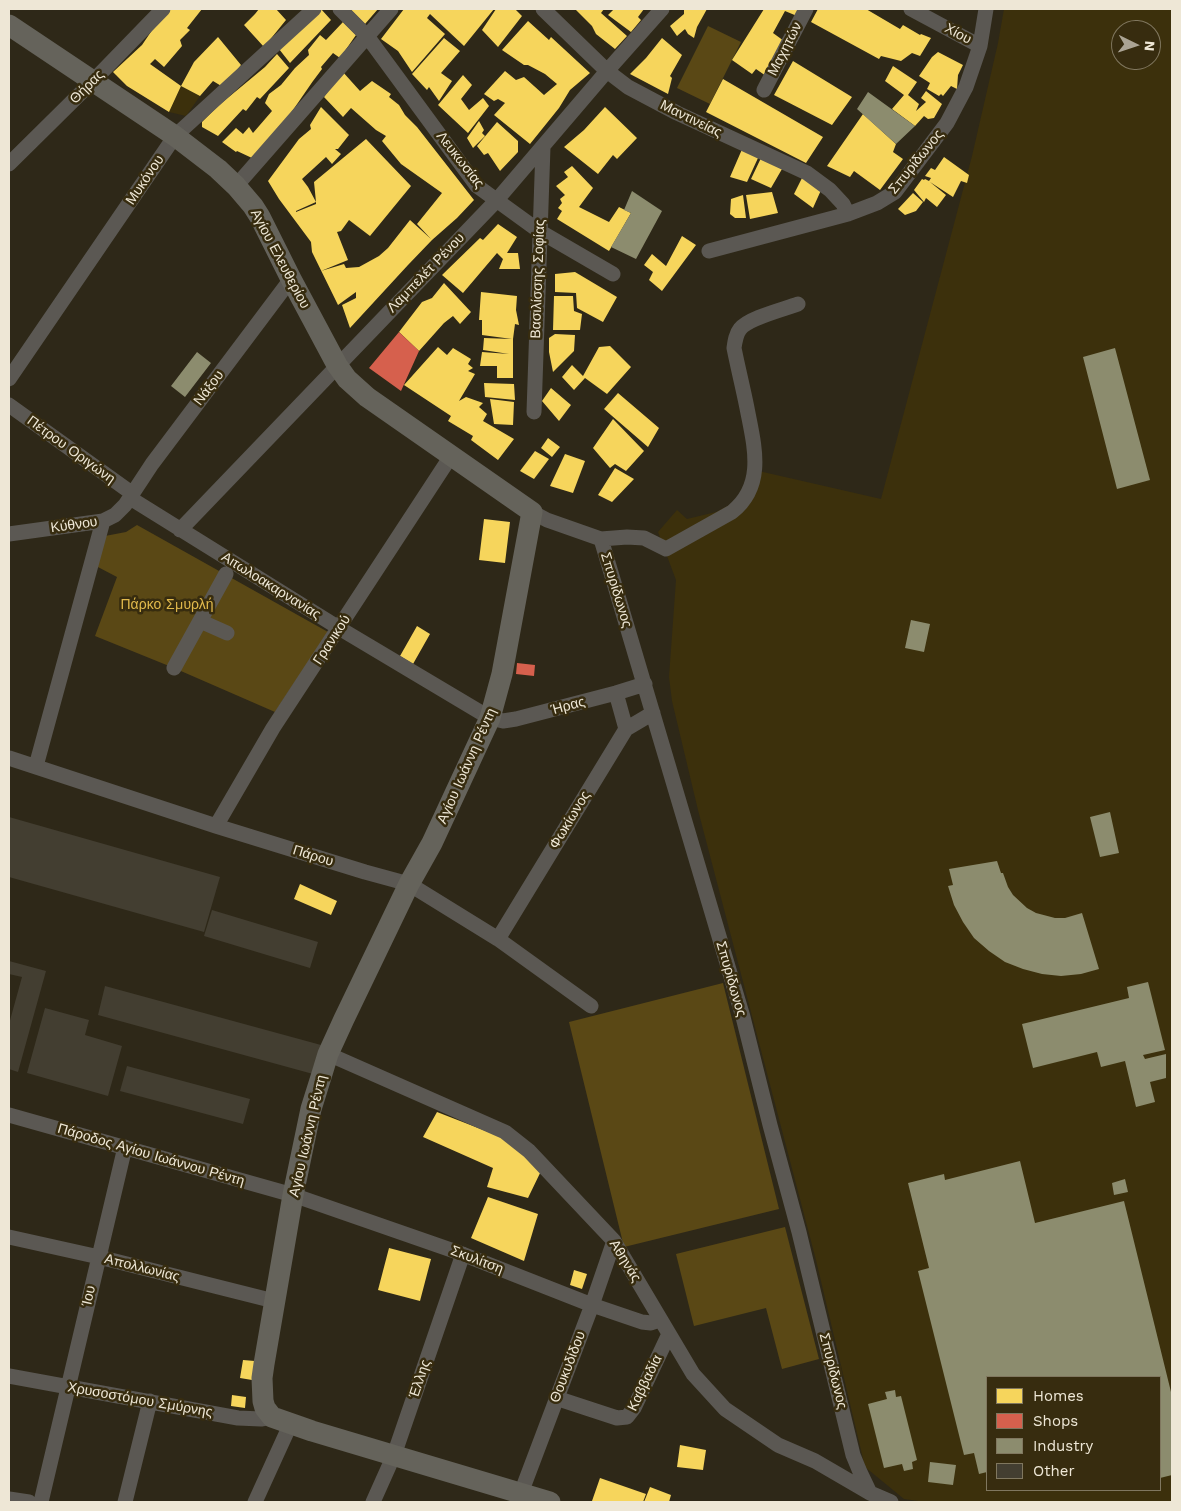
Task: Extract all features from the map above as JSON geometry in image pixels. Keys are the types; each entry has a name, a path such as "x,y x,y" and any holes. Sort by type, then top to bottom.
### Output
{"street":[{"name":"Θήρας","path":"9,164 163,9"},
{"name":"Μυκόνου","path":"9,379 175,136 314,9"},
{"name":"Λευκωσίας","path":"340,9 368,36 477,186 539,231 613,274"},
{"path":"236,186 391,9"},
{"name":"Μαντινείας","path":"542,9 607,71 628,86 677,113 807,173 830,190 843,204 848,214"},
{"name":"Λαμπελέτ Ρένου","path":"180,530 496,201 662,9"},
{"name":"Μαχητών","path":"764,90 806,9"},
{"name":"Χίου","path":"910,9 980,46"},
{"name":"Σπυρίδωνος","path":"709,251 848,214 877,203 896,192 948,123 966,87 980,46 986,9"},
{"name":"Αγίου Ελευθερίου","path":"9,25 175,136 218,169 236,186 260,217 337,365 347,379 367,397 532,512"},
{"name":"Βασιλίσσης Σοφίας","path":"534,412 543,146"},
{"name":"Νάξου","path":"131,496 152,464 291,279"},
{"path":"601,539 644,538 666,550 740,506 752,486 756,458 734,348 736,336 740,328 748,322 798,304"},
{"name":"Πέτρου Οριγώνη","path":"9,406 131,496"},
{"name":"Γρανικού","path":"216,826 273,728 451,456"},
{"name":"Κύθνου","path":"9,534 103,521 119,513 131,496"},
{"name":"Αιτωλοακαρνανίας","path":"131,496 180,530 490,718"},
{"name":"Σπυρίδωνος","path":"532,512 547,520 601,539 743,1017 799,1232 853,1454 868,1498"},
{"name":"Αγίου Ιωάννη Ρέντη","path":"282,1420 265,1408 262,1378 293,1195 311,1109 328,1054 409,884 432,843 490,718 500,681 532,512"},
{"path":"36,766 103,521"},
{"path":"174,668 226,574"},
{"path":"200,621 227,633"},
{"name":"Ήρας","path":"490,718 516,719 645,684"},
{"path":"616,693 626,729"},
{"name":"Φωκίωνος","path":"498,939 626,729 653,713"},
{"name":"Πάρου","path":"9,758 216,826 409,884 498,939 591,1006"},
{"name":"Αθηνάς","path":"328,1054 505,1132 529,1152 614,1241 693,1374 725,1409 778,1445 816,1461 868,1498 891,1502"},
{"name":"Πάροδος Αγίου Ιωάννου Ρέντη","path":"9,1115 293,1195"},
{"name":"Ίου","path":"40,1502 125,1147"},
{"name":"Σκυλίτση","path":"293,1195 463,1254 592,1305 642,1322 651,1323 660,1320"},
{"name":"Απολλωνίας","path":"9,1237 274,1300"},
{"name":"Θουκυδίδου","path":"519,1498 592,1305 614,1241"},
{"name":"Έλλης","path":"373,1502 394,1455 463,1254"},
{"name":"Καββαδία","path":"556,1398 617,1418 628,1417 669,1334"},
{"name":"Χρυσοστόμου Σμύρνης","path":"9,1376 238,1418 282,1420"},
{"path":"125,1502 150,1401"},
{"path":"255,1502 282,1420 394,1455 519,1498 550,1502"},
{"path":"9,1499 29,1502"}],"shaded area":[{"path":"1004,9 1172,9 1172,1502 925,1502 904,1499 865,1467 816,1260 698,810 672,701 669,677 676,580 658,532 677,510 687,519 716,512 731,504 743,492 750,469 881,499 972,156"},
{"path":"181,86 200,96 186,116 169,112"}],"green space":[{"path":"708,26 741,42 710,104 677,88"},
{"name":"Πάρκο Σµυρλή","path":"137,525 328,632 275,712 95,636 117,577 96,566 105,536 126,532"},
{"path":"723,983 779,1209 624,1247 569,1022"},
{"path":"785,1227 819,1359 782,1369 766,1308 694,1326 676,1254"}],"building: Homes":[{"path":"171,9 202,9 187,28 190,30 180,40 182,46 164,67 155,59 150,64 181,86 169,112 127,86 113,72 142,45 159,20"},
{"path":"259,9 276,9 286,20 264,47 244,25"},
{"path":"321,9 331,20 290,63 279,49"},
{"path":"350,9 378,9 365,24"},
{"path":"404,9 494,9 464,46 430,14 427,18 445,34 412,72 398,51 381,39"},
{"path":"496,9 515,9 522,16 498,47 482,30"},
{"path":"575,9 604,9 601,13 627,36 615,49 596,34 592,26"},
{"path":"614,9 644,9 638,17 641,20 631,32 608,15"},
{"path":"684,9 707,9 697,27 694,38 685,29 677,36 670,26 684,14"},
{"path":"764,9 800,9 797,16 785,11 773,33 784,41 766,76 756,69 752,74 732,60"},
{"path":"818,9 866,9 900,29 903,25 920,35 931,38 920,56 912,53 901,61 881,56 879,59 811,22"},
{"path":"528,21 549,40 551,37 590,73 570,90 559,108 530,144 494,115 505,103 498,99 494,101 484,94 505,71 516,80 524,77 544,95 557,84 545,74 528,65 524,65 502,50"},
{"path":"343,22 356,35 340,58 333,53 321,67 322,69 284,123 252,158 236,152 222,142 236,128 243,134 249,127 253,133 272,111 265,103 269,94 281,85 309,55 308,50 320,35 326,40"},
{"path":"218,37 241,65 223,87 213,81 200,96 181,86 194,62"},
{"path":"444,38 460,51 441,73 452,81 439,101 429,87 427,90 412,74"},
{"path":"662,38 682,55 670,76 672,78 668,94 630,74"},
{"path":"938,52 963,65 958,75 957,89 951,86 943,96 941,94 939,96 927,89 930,83 919,76 932,57"},
{"path":"277,54 289,68 260,99 257,97 246,111 243,109 218,136 202,127 202,122 218,106 265,67"},
{"path":"793,61 852,97 832,125 774,95"},
{"path":"893,66 917,82 908,95 919,104 916,111 926,102 921,98 926,91 942,104 934,118 928,119 924,116 915,126 892,109 904,95 885,81"},
{"path":"342,71 360,91 372,81 391,94 389,97 399,105 474,200 432,240 350,328 342,305 356,298 356,292 338,305 321,271 344,264 346,268 359,267 379,256 388,248 410,220 431,239 417,224 442,193 401,164 382,141 386,136 376,130 351,108 343,117 324,97"},
{"path":"463,75 472,85 461,99 469,110 483,98 489,106 468,133 438,105"},
{"path":"723,79 823,137 806,163 706,112"},
{"path":"321,107 349,135 338,149 335,149 341,154 332,164 326,157 302,179 316,202 314,182 366,139 411,186 370,236 349,220 341,231 337,232 348,260 321,271 312,252 311,242 268,181 299,139 311,129 310,125","holes":["316,202 316,204 296,212"]},
{"path":"605,107 637,138 617,159 613,155 598,174 564,147 584,130"},
{"path":"863,114 896,144 893,152 903,159 880,190 854,171 850,177 827,166"},
{"path":"479,121 484,130 482,133 485,136 473,148 467,138"},
{"path":"497,122 518,141 518,152 500,171 488,153 484,155 477,146"},
{"path":"743,147 758,158 747,182 730,177"},
{"path":"944,157 969,175 967,183 961,181 953,197 930,182 946,195 937,207 926,198 924,202 914,190 922,179 929,181 931,178 925,176 931,168 935,170"},
{"path":"761,158 782,169 771,188 751,179"},
{"path":"572,166 593,188 579,207 609,222 619,207 631,213 609,251 557,219 562,211 558,208 562,203 560,199 565,195 556,186 568,177 564,172"},
{"path":"804,174 822,188 813,208 794,194"},
{"path":"772,192 778,213 750,219 746,195"},
{"path":"913,193 923,202 916,211 905,215 898,209"},
{"path":"743,195 746,218 735,218 730,214 731,199"},
{"path":"498,224 517,237 507,253 518,253 520,269 499,269 503,259 497,253 463,293 442,275 480,238 483,240"},
{"path":"682,236 696,245 662,291 649,280 653,272 644,265 652,254 666,266"},
{"path":"575,272 617,297 603,322 577,308 576,293 555,292 555,274"},
{"path":"444,283 471,312 460,324 453,316 444,323 419,351 399,332 422,302 432,298"},
{"path":"481,292 517,296 516,310 519,325 515,324 513,339 513,378 497,378 497,366 480,366 482,352 509,354 483,350 484,338 512,339 482,335 482,320 479,320"},
{"path":"554,296 573,296 574,311 582,314 580,330 553,330"},
{"path":"555,334 575,335 574,351 553,372 549,352 549,338"},
{"path":"610,346 631,367 607,394 585,378 574,390 562,377 572,365 583,376 599,347"},
{"path":"438,347 447,355 453,348 471,359 468,364 473,368 468,371 475,374 459,401 466,397 483,403 479,407 487,414 483,421 514,439 498,460 471,440 473,436 448,421 451,416 404,385"},
{"path":"484,383 514,384 515,400 485,397"},
{"path":"551,388 571,405 559,421 542,401"},
{"path":"618,393 659,428 648,447 604,409"},
{"path":"490,399 514,402 513,425 494,424"},
{"path":"613,419 644,451 626,471 615,464 610,468 593,448"},
{"path":"548,438 560,447 552,457 541,448"},
{"path":"535,451 549,459 534,479 520,471"},
{"path":"565,454 585,461 573,493 550,486"},
{"path":"615,468 634,479 612,502 598,495"},
{"path":"484,519 510,522 505,563 479,560"},
{"path":"417,626 430,634 413,664 400,656"},
{"path":"300,884 337,901 331,915 294,899"},
{"path":"437,1112 509,1140 542,1169 528,1198 487,1187 493,1168 423,1137"},
{"path":"488,1197 538,1214 524,1261 471,1238"},
{"path":"389,1248 431,1259 420,1301 378,1290"},
{"path":"574,1270 587,1274 582,1289 570,1285"},
{"path":"243,1360 255,1361 252,1380 240,1378"},
{"path":"232,1395 246,1397 245,1408 231,1406"},
{"path":"680,1445 706,1450 703,1470 677,1467"},
{"path":"600,1478 646,1494 643,1502 592,1501"},
{"path":"650,1487 671,1495 669,1502 644,1502"}],"building: Shops":[{"path":"399,332 419,351 401,391 369,368"},
{"path":"517,663 535,665 534,676 516,674"}],"building: Industry":[{"path":"868,92 915,126 896,144 857,109"},
{"path":"632,191 662,211 636,259 611,247 631,213 624,210"},
{"path":"1115,348 1150,480 1117,489 1083,357"},
{"path":"197,352 211,363 185,397 171,386"},
{"path":"911,620 930,624 924,652 905,648"},
{"path":"1110,812 1119,853 1100,857 1090,817"},
{"path":"997,861 1013,895 1027,908 1036,913 1055,918 1065,918 1082,913 1099,969 1081,974 1061,976 1042,974 1005,962 974,938 954,905 948,886 953,885 949,869"},
{"path":"1148,982 1165,1050 1143,1055 1145,1059 1166,1054 1166,1078 1150,1082 1155,1102 1136,1107 1125,1061 1101,1067 1097,1052 1033,1068 1022,1024 1129,998 1127,987"},
{"path":"1020,1161 1035,1223 1124,1201 1172,1391 1172,1475 1161,1478 1161,1376 986,1376 986,1472 979,1474 974,1453 964,1455 918,1271 929,1268 908,1183 944,1174 945,1180"},
{"path":"1125,1179 1128,1192 1114,1195 1112,1183"},
{"path":"895,1390 896,1397 901,1396 917,1460 912,1462 913,1469 904,1471 902,1464 884,1468 868,1404 887,1399 885,1392"},
{"path":"930,1462 956,1465 953,1485 928,1482"}],"building: Other":[{"path":"9,817 220,877 204,932 9,877"},
{"path":"212,910 318,942 310,968 204,936"},
{"path":"9,961 46,971 18,1072 9,1069 9,1024 22,977 9,974"},
{"path":"105,986 321,1045 313,1074 98,1015"},
{"path":"45,1008 89,1020 85,1035 122,1046 108,1096 27,1073"},
{"path":"127,1066 250,1099 243,1124 120,1091"}]}
